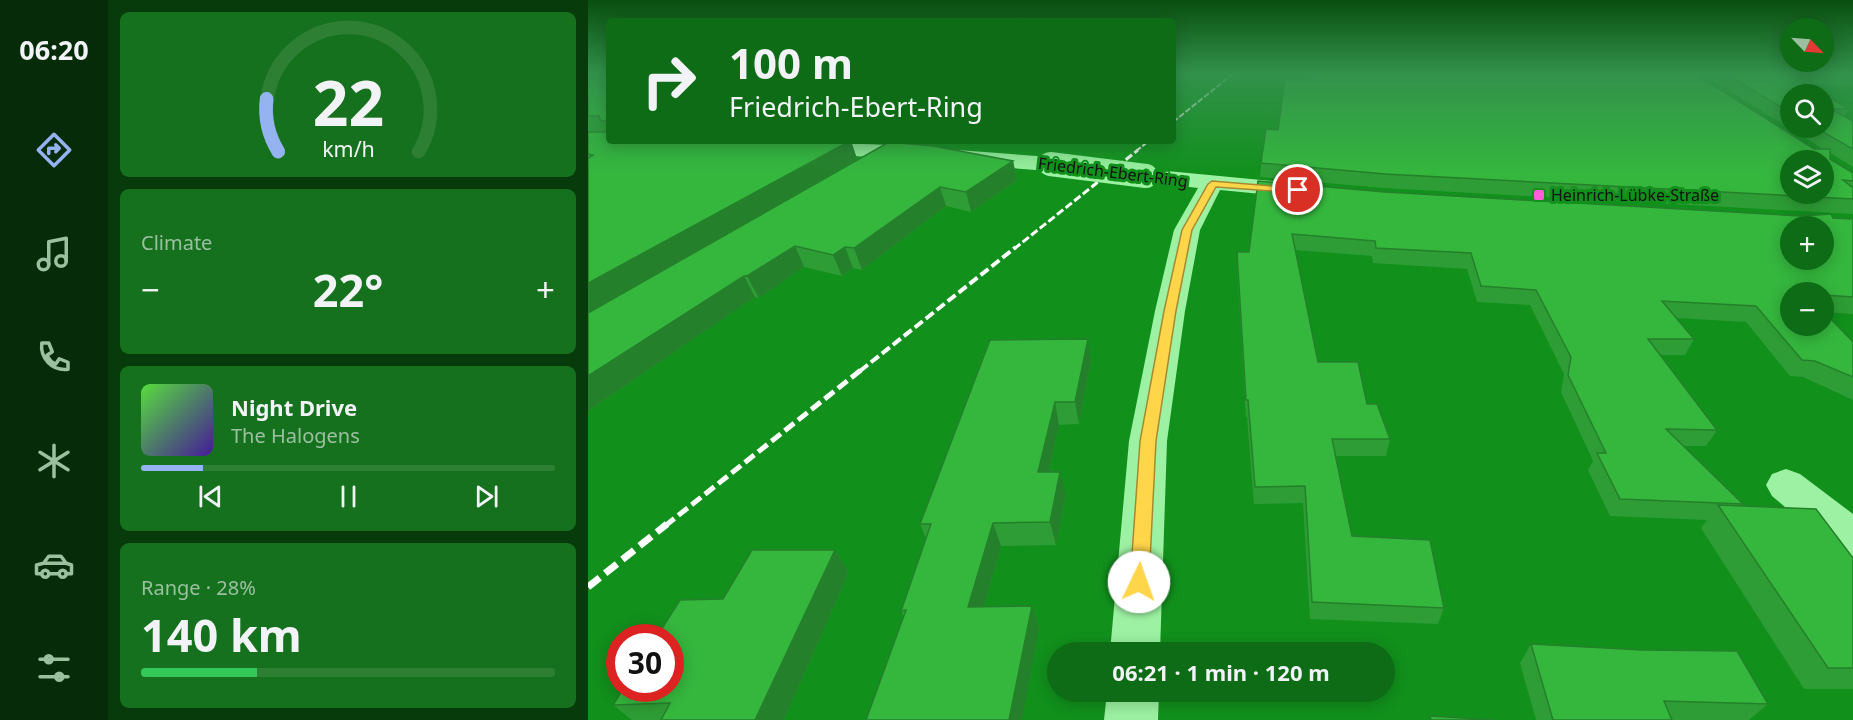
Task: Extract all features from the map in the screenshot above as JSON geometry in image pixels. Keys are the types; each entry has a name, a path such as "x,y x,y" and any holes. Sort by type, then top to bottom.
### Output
{"street":[{"path":"1000,159 1013,144"},
{"name":"Friedrich-Ebert-Ring","path":"791,148 890,151 1000,159 1212,184 1326,193"},
{"path":"850,175 890,151"},
{"path":"1136,642 1148,441 1170,311 1187,230 1212,184"},
{"path":"1786,485 1853,539"},
{"path":"1131,720 1132,702"}],"building":[{"path":"588,107 606,107 606,121 601,121 599,116 588,116"},
{"path":"1281,107 1747,107 1780,127 1780,138 1797,138 1814,149 1830,150 1780,150 1780,195 1385,174 1261,163 1266,129 1278,130"},
{"path":"1834,107 1845,107 1849,109 1834,109"},
{"path":"1834,111 1853,121 1853,149 1834,138"},
{"path":"588,132 606,132 606,144 844,144 588,283 588,158 593,155 588,154"},
{"path":"885,144 933,146 1013,161 966,192 940,187 854,248 845,247 833,255 795,246 588,376 588,313"},
{"path":"1834,161 1853,173 1853,181 1843,180 1853,188 1853,199 1834,198"},
{"path":"1258,181 1385,192 1800,216 1780,216 1780,270 1834,270 1834,218 1853,219 1853,297 1834,296 1834,282 1780,282 1780,334 1756,306 1662,301 1694,339 1648,339 1717,430 1666,429 1743,504 1620,499 1597,453 1606,453 1568,375 1571,357 1536,290 1481,286 1471,253 1376,248 1375,241 1292,234 1318,362 1358,362 1367,404 1377,404 1390,439 1332,439 1352,536 1430,540 1444,608 1312,602 1305,486 1255,487 1248,400 1246,400 1237,252 1249,252"},
{"path":"1831,214 1832,216 1800,216"},
{"path":"1834,322 1853,342 1853,377 1815,361 1802,360 1782,336 1834,336"},
{"path":"1088,339 1075,402 1055,402 1038,472 1060,472 1050,522 993,523 968,607 1032,606 1009,720 866,720 906,610 901,611 931,524 920,524 990,340"},
{"path":"1718,505 1816,509 1853,558 1853,668 1828,668"},
{"path":"752,550 835,550 755,720 661,720 670,703 613,705 615,702 684,702 684,624 665,624 680,600 723,599"},
{"path":"1531,644 1642,650 1737,651 1768,704 1664,701 1672,720 1553,720"},
{"path":"1430,716 1493,720 1431,720"}],"railway":[{"path":"1176,120 1192,107"},
{"path":"1136,151 1145,144"},
{"path":"1014,249 1138,150"},
{"path":"860,371 1016,247"},
{"path":"665,526 861,370"},
{"path":"588,587 667,524"}],"place":[{"name":"Heinrich-Lübke-Straße","path":"1539,195"}],"route":[{"path":"1139,582 1148,441 1170,311 1187,230 1212,184 1298,190"}]}
